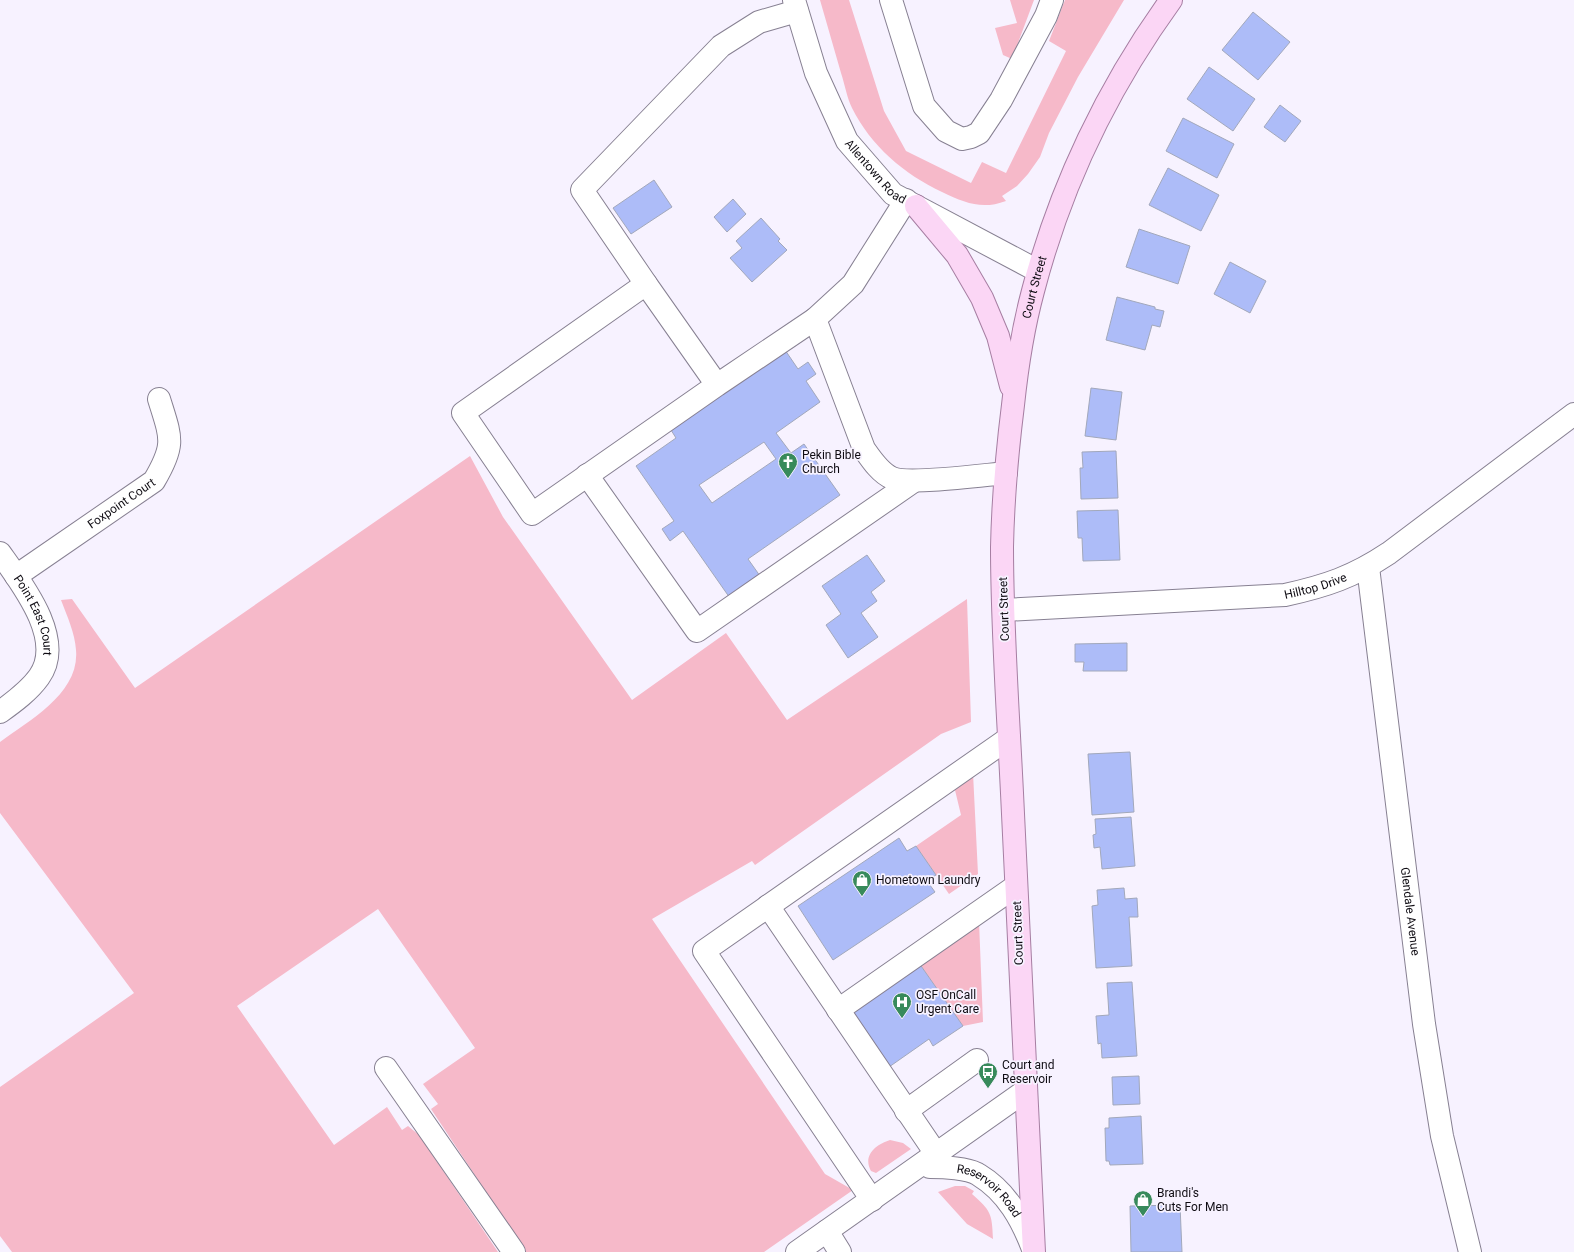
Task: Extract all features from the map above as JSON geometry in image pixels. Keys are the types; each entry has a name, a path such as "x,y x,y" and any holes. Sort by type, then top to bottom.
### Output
{"main road":[{"name":"Court Street","path":"1033,1252 1009,738 1002,548 1006,473 1014,397 1028,314 1038,271 1070,181 1102,113 1133,56 1171,0"},
{"path":"911,203 957,255 982,298 998,336 1014,397"}],"street":[{"path":"891,0 924,106 946,131 962,139 979,133 1001,100 1046,16 1052,0"},
{"path":"717,385 582,190 721,46 760,22 795,6"},
{"name":"Allentown Road","path":"795,6 816,73 847,141 893,194 1038,271"},
{"path":"646,284 463,413 532,514 717,385 815,319 853,284 911,203"},
{"path":"815,319 864,449 875,464 892,478 914,480 1006,473"},
{"name":"Foxpoint Court","path":"16,576 154,481 166,461 171,439 159,399"},
{"name":"Hilltop Drive","path":"1004,610 1285,595 1318,588 1348,578 1368,567 1574,414"},
{"path":"587,475 697,631 914,480"},
{"name":"Point East Court","path":"0,553 16,576 42,624 48,640 48,653 45,667 40,677 29,689 0,712"},
{"name":"Glendale Avenue","path":"1368,567 1424,1024 1442,1136 1470,1252"},
{"path":"872,1200 704,951 1009,738"},
{"path":"838,1010 1016,886"},
{"path":"768,906 940,1161 1025,1091"},
{"path":"906,1110 977,1060"},
{"path":"386,1068 514,1252"},
{"name":"Reservoir Road","path":"797,1252 917,1167 940,1161 978,1174 1003,1194 1025,1229 1033,1252"},
{"path":"827,1231 840,1252"}],"shaded area":[{"path":"820,0 849,0 884,111 906,151 971,183 982,162 1006,173 1066,51 1049,41 1065,0 1124,0 1078,77 1049,133 1040,157 1017,186 1002,196 1006,201 997,204 981,205 958,199 928,185 915,177 890,158 869,135 852,108 849,100"},
{"path":"1010,0 1034,0 1012,59 1003,55 995,28 1017,23"},
{"path":"470,456 503,517 632,700 726,633 787,720 967,599 971,722 941,734 755,865 752,861 652,919 825,1174 853,1190 764,1252 526,1252 431,1109 438,1104 423,1084 475,1048 378,909 237,1006 334,1145 387,1107 402,1130 408,1126 419,1135 498,1252 12,1252 0,1236 0,1087 134,993 0,813 0,742 51,704 62,692 70,679 75,665 76,650 74,637 61,600 72,599 135,688"},
{"path":"973,773 978,874 949,894 916,846 961,815 954,786"},
{"path":"979,921 983,1022 963,1026 919,963"},
{"path":"890,1140 903,1143 911,1149 876,1173 871,1171 868,1160 872,1151 880,1144"},
{"path":"955,1186 965,1186 974,1191 972,1194 987,1209 992,1223 993,1239 967,1224 938,1192"}],"building":[{"path":"1253,12 1290,42 1258,80 1222,50"},
{"path":"1209,67 1255,99 1233,131 1187,99"},
{"path":"1280,105 1301,121 1285,142 1264,127"},
{"path":"1183,118 1234,144 1217,178 1166,151"},
{"path":"1168,168 1219,195 1201,231 1149,205"},
{"path":"654,180 672,207 631,234 613,208"},
{"path":"733,199 746,214 727,232 714,217"},
{"path":"761,218 780,239 778,241 787,250 752,282 730,258 742,248 736,241"},
{"path":"1139,229 1190,246 1178,284 1126,267"},
{"path":"1230,262 1266,281 1250,313 1214,294"},
{"path":"1117,297 1155,307 1155,309 1164,311 1160,327 1152,325 1145,350 1106,340"},
{"name":"Pekin Bible Church","path":"783,347 798,369 808,362 816,374 806,381 820,402 776,433 791,453 804,444 840,495 748,559 770,590 739,611 683,531 670,541 662,529 674,521 636,466 676,438 671,430","holes":["764,442 776,459 712,503 699,485"]},
{"path":"1091,388 1122,392 1116,440 1085,436"},
{"path":"1116,451 1118,498 1081,499 1080,468 1083,468 1082,452"},
{"path":"1118,510 1120,560 1083,561 1082,538 1078,538 1077,511"},
{"path":"867,555 885,581 871,592 877,601 861,613 878,637 848,658 826,625 841,614 822,586"},
{"path":"1127,643 1127,671 1083,671 1084,662 1075,662 1075,644"},
{"path":"1130,752 1134,812 1092,815 1088,754"},
{"path":"1131,817 1135,866 1102,869 1100,847 1094,848 1093,835 1096,834 1095,819"},
{"path":"899,838 907,851 916,846 936,875 927,881 935,892 833,960 798,906"},
{"path":"1124,888 1125,899 1137,898 1138,917 1129,917 1132,966 1096,968 1092,906 1098,905 1097,890"},
{"path":"919,963 963,1026 933,1046 929,1039 889,1067 850,1010"},
{"path":"1132,982 1137,1056 1102,1058 1101,1043 1098,1044 1096,1016 1109,1015 1107,983"},
{"path":"1139,1076 1140,1104 1113,1105 1112,1077"},
{"path":"1141,1116 1143,1164 1110,1165 1109,1161 1106,1161 1105,1128 1109,1128 1109,1118"},
{"path":"1180,1205 1182,1252 1131,1252 1130,1206"}],"place":[{"name":"Pekin Bible Church","path":"788,479"},
{"name":"Hometown Laundry","path":"862,897"},
{"name":"OSF OnCall Urgent Care","path":"902,1019"},
{"name":"Court and Reservoir","path":"988,1089"},
{"name":"Brandi's Cuts For Men","path":"1143,1217"}]}
